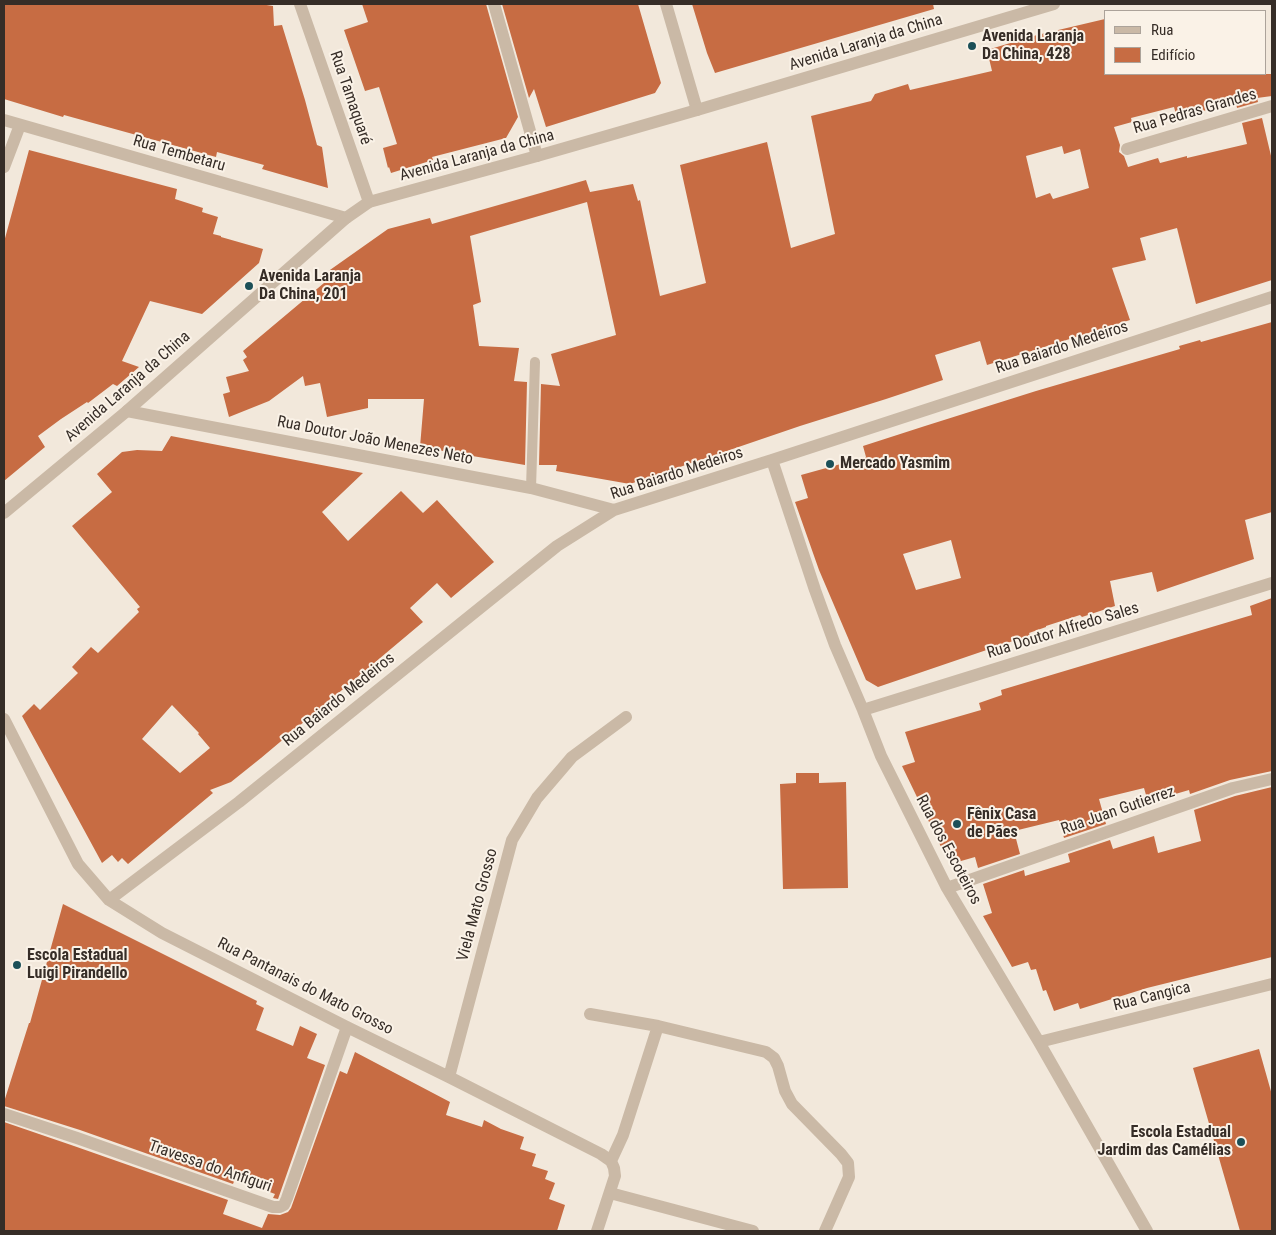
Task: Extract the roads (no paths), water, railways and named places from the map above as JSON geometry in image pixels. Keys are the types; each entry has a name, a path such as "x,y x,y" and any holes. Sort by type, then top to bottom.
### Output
{"street":[{"path":"289,4 301,6"},
{"path":"494,4 537,156"},
{"path":"666,4 697,110"},
{"name":"Avenida Laranja da China","path":"4,513 127,411 346,218 369,202 697,110 1026,8 1054,4"},
{"name":"Rua Tamaquaré","path":"301,6 369,202"},
{"name":"Rua Pedras Grandes","path":"1127,149 1272,106"},
{"name":"Rua Tembetaru","path":"4,120 346,218"},
{"path":"4,167 20,125"},
{"name":"Rua Baiardo Medeiros","path":"109,900 239,802 557,546 614,510 1272,297"},
{"name":"Rua Doutor João Menezes Neto","path":"127,411 531,488 614,510"},
{"name":"Rua dos Escoteiros","path":"772,460 835,645 881,756 947,888 1039,1042 1147,1231"},
{"name":"Rua Doutor Alfredo Sales","path":"863,710 1272,583"},
{"name":"Viela Mato Grosso","path":"449,1077 512,840 537,798 572,756 626,717"},
{"name":"Rua Pantanais do Mato Grosso","path":"4,719 78,864 109,900 162,933 593,1150 610,1161"},
{"name":"Rua Juan Gutierrez","path":"947,888 1233,788 1272,779"},
{"name":"Rua Cangica","path":"1039,1042 1272,984"},
{"path":"590,1014 658,1026 766,1052 774,1058 785,1091 792,1104 848,1163 849,1177 825,1231"},
{"path":"597,1231 615,1176 614,1168 610,1161 623,1135 658,1026"},
{"name":"Travessa do Anfiguri","path":"4,1114 273,1207 284,1205 347,1027"},
{"path":"610,1193 753,1231"}],"lane":[{"path":"531,488 535,362"}],"place":[{"name":"Avenida Laranja Da China, 428","path":"972,46"},
{"name":"Avenida Laranja Da China, 201","path":"249,286"},
{"name":"Mercado Yasmim","path":"830,464"},
{"name":"Fênix Casa de Pães","path":"957,824"},
{"name":"Escola Estadual Luigi Pirandello","path":"17,965"},
{"name":"Escola Estadual Jardim das Camélias","path":"1241,1142"}]}
